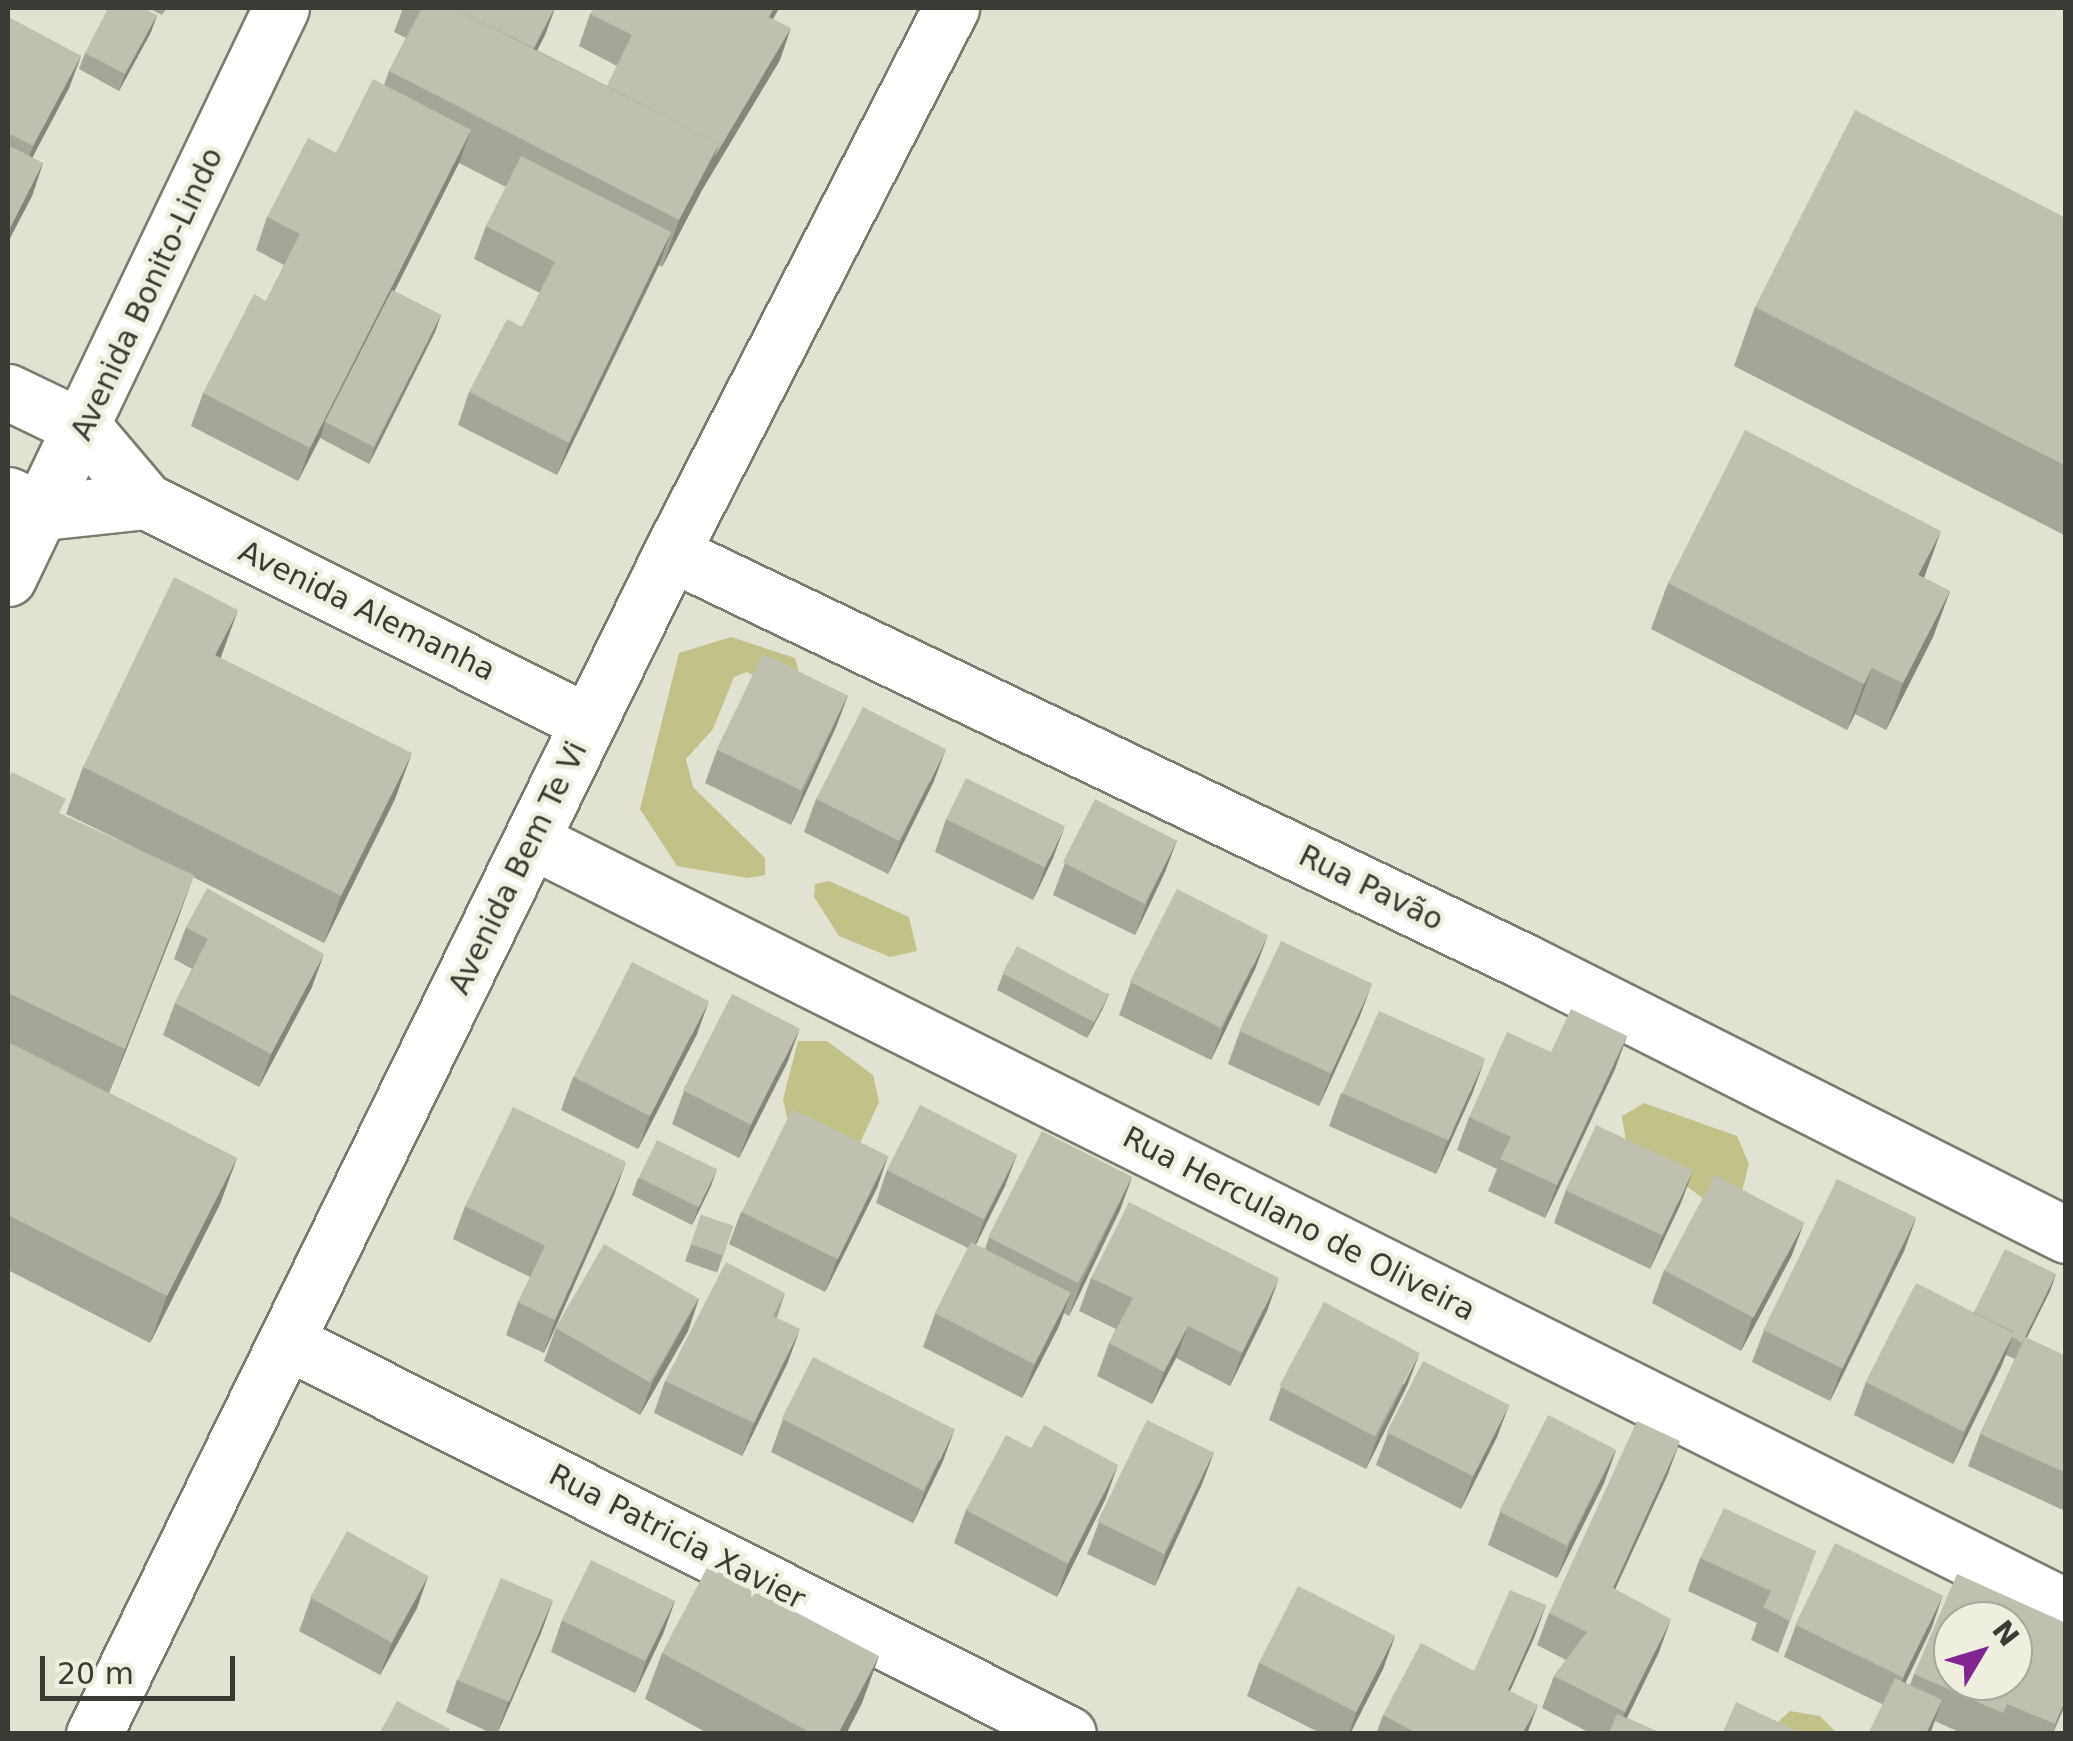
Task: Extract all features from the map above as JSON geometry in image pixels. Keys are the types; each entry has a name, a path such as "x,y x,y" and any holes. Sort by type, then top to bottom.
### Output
{"street":[{"name":"Avenida Bonito-Lindo","path":"18,535 85,429 281,8"},
{"name":"Avenida Bem Te Vi","path":"94,1734 671,553 951,8"},
{"name":"Avenida Alemanha","path":"8,392 85,429 146,501 588,722"},
{"path":"18,535 146,501"},
{"name":"Rua Pavão","path":"671,553 1507,953 2066,1235"},
{"name":"Rua Herculano de Oliveira","path":"533,841 2066,1608"},
{"name":"Rua Patricia Xavier","path":"286,1341 1068,1734"}],"shaded area":[{"path":"731,637 795,658 798,668 796,682 771,686 747,672 734,677 713,729 686,759 693,787 765,858 765,875 747,878 677,866 640,809 679,653"},
{"path":"829,881 909,917 917,951 890,957 839,936 814,897 815,884"},
{"path":"798,1041 827,1041 873,1075 879,1102 859,1145 789,1127 783,1099"},
{"path":"1644,1103 1737,1136 1749,1164 1742,1191 1704,1199 1626,1142 1622,1116"},
{"path":"1790,1711 1820,1716 1837,1733 1765,1734"}],"building":[{"path":"108,8 143,8 157,15 125,74 85,53"},
{"path":"422,8 454,8 719,144 679,220 389,71"},
{"path":"454,8 554,8 534,48"},
{"path":"594,8 774,8 769,17 791,28 714,158 719,144 607,86 632,35 590,14"},
{"path":"8,17 81,56 33,146 8,133"},
{"path":"373,79 471,130 310,448 203,393 254,294 266,301 300,234 267,217 308,138 336,153"},
{"path":"1855,110 2066,218 2066,466 1755,307"},
{"path":"8,145 43,163 8,232"},
{"path":"521,156 671,232 569,443 469,392 507,319 522,327 555,262 486,226"},
{"path":"392,290 441,315 374,447 325,422"},
{"path":"1745,430 1941,531 1918,575 1950,591 1903,683 1872,668 1864,684 1668,583"},
{"path":"174,577 238,610 215,655 412,753 341,896 83,767"},
{"path":"763,654 847,695 801,790 717,749"},
{"path":"863,707 946,749 899,841 816,799"},
{"path":"12,772 66,799 59,813 194,875 125,1049 8,993 8,780"},
{"path":"966,778 1065,826 1045,868 946,819"},
{"path":"1095,799 1177,841 1145,904 1063,862"},
{"path":"207,888 324,954 271,1054 175,1003 208,939 186,927"},
{"path":"1177,889 1268,935 1221,1028 1130,982"},
{"path":"1281,941 1373,984 1331,1073 1239,1031"},
{"path":"1017,946 1109,995 1094,1022 1002,973"},
{"path":"632,962 709,1001 650,1116 573,1077"},
{"path":"732,994 800,1029 751,1125 683,1090"},
{"path":"1571,1009 1627,1036 1557,1185 1500,1159 1511,1137 1469,1117 1507,1032 1551,1052"},
{"path":"1379,1011 1485,1058 1448,1140 1342,1093"},
{"path":"8,1042 237,1158 167,1296 8,1215"},
{"path":"920,1105 1017,1154 984,1220 887,1170"},
{"path":"513,1107 626,1162 555,1320 518,1302 545,1246 465,1206"},
{"path":"792,1109 888,1156 838,1259 742,1212"},
{"path":"1596,1125 1693,1170 1663,1235 1566,1190"},
{"path":"1042,1131 1132,1177 1078,1283 988,1237"},
{"path":"657,1140 717,1169 699,1207 639,1178"},
{"path":"1715,1175 1804,1222 1753,1318 1664,1270"},
{"path":"1837,1179 1916,1218 1842,1369 1763,1330"},
{"path":"1129,1202 1279,1278 1242,1353 1188,1326 1164,1372 1109,1343 1133,1298 1091,1278"},
{"path":"701,1215 733,1226 723,1255 691,1244"},
{"path":"971,1242 1071,1293 1034,1364 935,1313"},
{"path":"604,1244 698,1298 650,1383 556,1328"},
{"path":"2005,1249 2056,1274 2022,1343 2012,1337 2014,1332 1974,1312"},
{"path":"726,1262 785,1293 773,1316 800,1329 754,1423 665,1381"},
{"path":"1916,1283 2014,1333 1964,1432 1866,1382"},
{"path":"1324,1302 1419,1353 1375,1437 1279,1386"},
{"path":"2025,1337 2066,1356 2066,1473 1980,1434"},
{"path":"813,1357 955,1429 923,1491 782,1418"},
{"path":"1423,1361 1509,1405 1473,1476 1387,1432"},
{"path":"1548,1415 1616,1450 1567,1546 1499,1511"},
{"path":"1147,1420 1214,1452 1164,1554 1097,1522"},
{"path":"1637,1421 1680,1441 1613,1588 1671,1619 1625,1712 1554,1676 1587,1632 1549,1613"},
{"path":"1044,1425 1118,1465 1068,1564 966,1510 1006,1435 1031,1448"},
{"path":"1724,1508 1816,1551 1790,1621 1763,1607 1771,1591 1700,1558"},
{"path":"347,1531 428,1576 391,1643 310,1597"},
{"path":"1835,1543 1943,1596 1940,1601 1933,1601 1933,1616 1903,1677 1795,1625"},
{"path":"591,1560 675,1601 645,1661 562,1620"},
{"path":"708,1566 879,1656 838,1734 813,1734 662,1653"},
{"path":"1957,1574 2017,1601 1945,1601"},
{"path":"501,1578 553,1600 509,1702 458,1680"},
{"path":"1298,1586 1395,1635 1356,1712 1259,1663"},
{"path":"1510,1590 1546,1605 1508,1690 1538,1705 1522,1734 1418,1734 1383,1715 1421,1643 1474,1671"},
{"path":"2033,1608 2066,1623 2066,1698 2055,1724 2007,1704 2003,1713 1976,1701 2033,1701"},
{"path":"1933,1630 1933,1682 1914,1674"},
{"path":"1895,1678 1933,1696 1933,1701 1942,1701 1926,1734 1868,1734"},
{"path":"397,1701 450,1729 447,1734 379,1734"},
{"path":"1736,1702 1795,1730 1793,1734 1722,1734"},
{"path":"1617,1714 1663,1734 1608,1734"}]}
